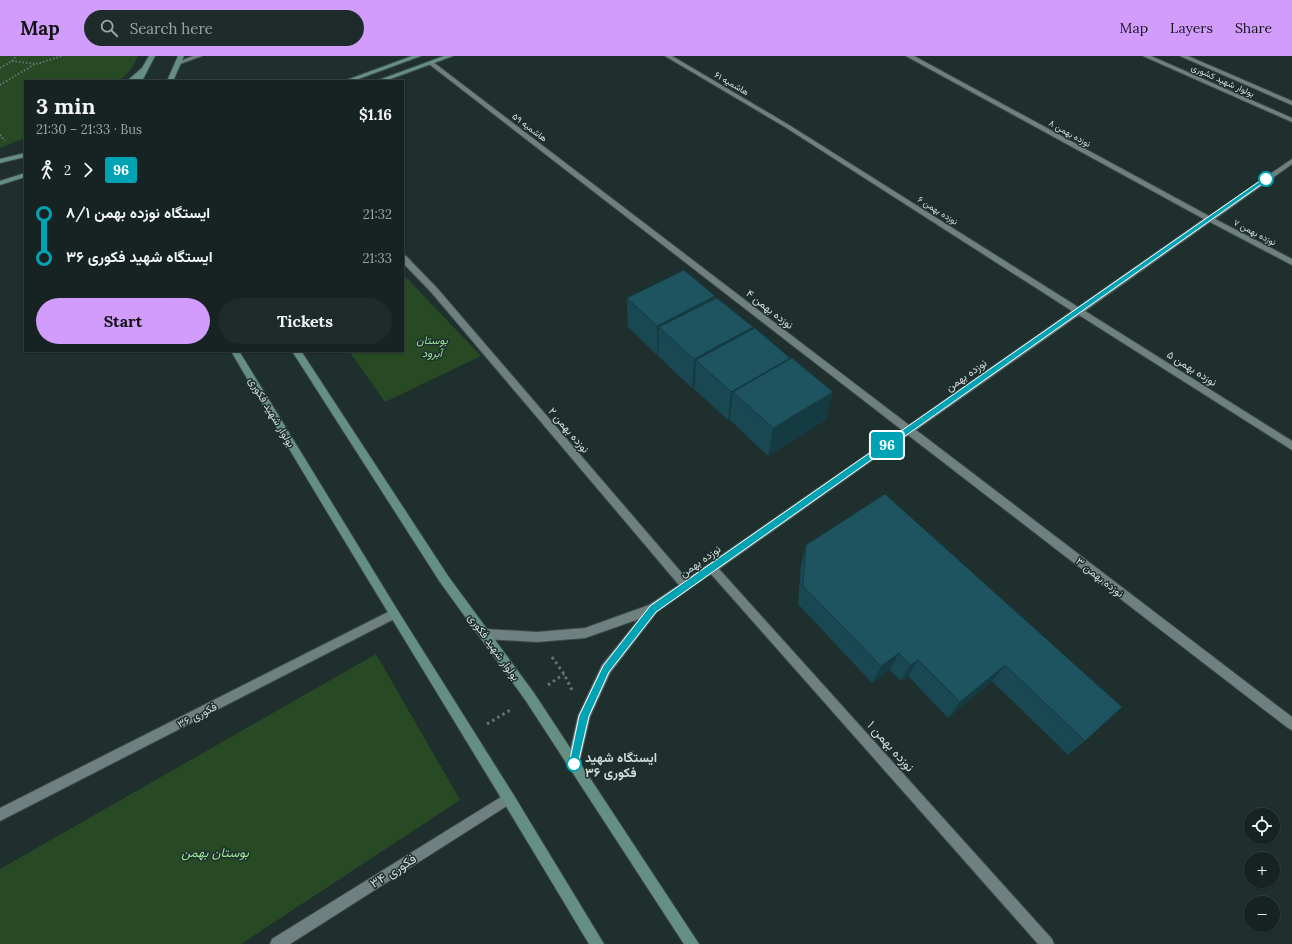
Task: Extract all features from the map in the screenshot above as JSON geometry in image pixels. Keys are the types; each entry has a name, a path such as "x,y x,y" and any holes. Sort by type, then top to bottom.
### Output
{"main road":[{"path":"139,80 152,56"},
{"path":"170,80 181,56"},
{"path":"350,80 418,56"},
{"path":"382,80 450,56"},
{"path":"131,80 144,69"},
{"path":"175,69 180,80"},
{"path":"2,160 24,149"},
{"path":"2,160 24,155"},
{"path":"0,183 24,175"},
{"name":"بولوار شهید فکوری","path":"235,352 394,614 509,798 596,944"},
{"name":"بولوار شهید فکوری","path":"297,352 444,579 530,697 692,944"}],"street":[{"path":"178,63 199,56"},
{"name":"هاشمیه ۶۱","path":"668,56 787,126"},
{"name":"نوزده بهمن ۸","path":"908,56 922,62 1209,219"},
{"name":"بولوار شهید کشوری","path":"1146,56 1292,120"},
{"name":"بولوار شهید کشوری","path":"1183,56 1292,103"},
{"name":"هاشمیه ۵۹","path":"431,63 618,206"},
{"name":"نوزده بهمن ۶","path":"787,126 1078,311"},
{"name":"نوزده بهمن","path":"653,609 1292,161"},
{"name":"نوزده بهمن ۴","path":"618,206 909,430"},
{"name":"نوزده بهمن ۷","path":"1209,219 1292,262"},
{"name":"نوزده بهمن ۲","path":"404,259 434,290 686,586"},
{"name":"نوزده بهمن ۵","path":"1078,311 1292,446"},
{"name":"نوزده بهمن ۳","path":"909,430 1292,724"},
{"name":"نوزده بهمن ۱","path":"712,568 1047,944"},
{"path":"485,634 537,637 585,633 653,609"},
{"path":"574,764 584,716 606,669 653,609"},
{"name":"فکوری ۳۶","path":"0,815 394,614"},
{"name":"فکوری ۳۴","path":"277,944 509,798"}],"path":[{"path":"0,68 12,61 16,56"},
{"path":"0,85 36,64 62,56"},
{"path":"12,61 36,64"},
{"path":"0,135 6,142"},
{"path":"537,637 564,674 584,716"}],"green space":[{"path":"0,56 138,56 130,71 120,80 24,80 24,138 0,148"},
{"name":"بوستان آبرود","path":"404,275 481,356 385,402 350,352 404,352"},
{"name":"بوستان بهمن","path":"376,654 460,800 241,944 0,944 0,869"}],"building":[{"path":"684,270 715,296 657,326 627,298"},
{"path":"717,298 753,327 694,359 659,327"},
{"path":"755,328 790,358 731,392 696,360"},
{"path":"792,358 833,392 773,428 733,392"},
{"path":"885,494 1122,707 1085,741 1005,665 960,702 918,660 910,665 899,653 881,666 803,586 806,545"}],"bus line":[{"name":"96","path":"574,764 584,716 606,669 653,609 1266,179"}],"place":[{"name":"ایستگاه شهید فکوری ۳۶","path":"574,764"}]}
